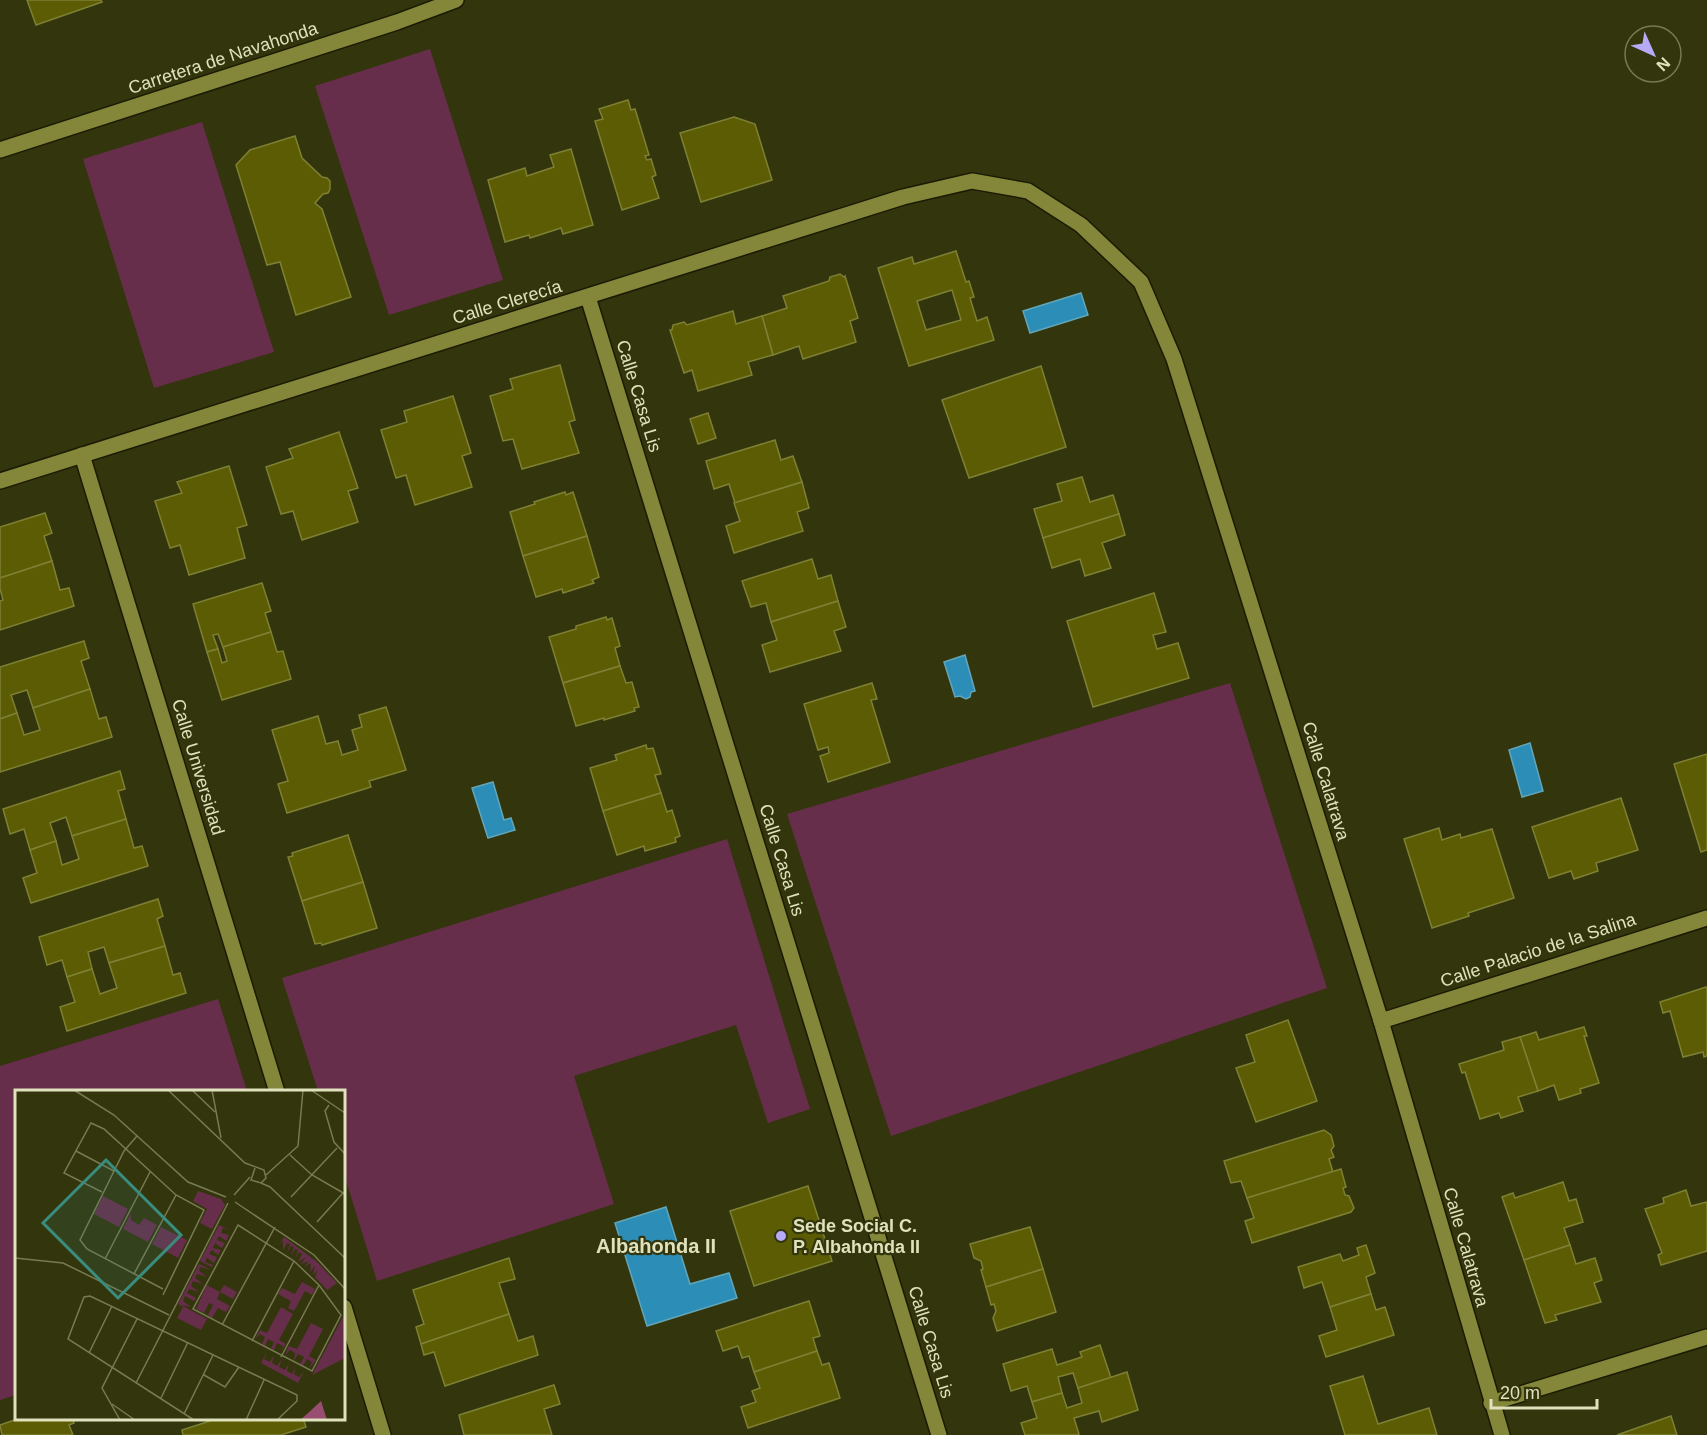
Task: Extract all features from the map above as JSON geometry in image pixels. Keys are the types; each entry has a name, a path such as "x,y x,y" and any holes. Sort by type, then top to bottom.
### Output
{"street":[{"name":"Carretera de Navahonda","path":"0,150 375,30 456,0"},
{"name":"Calle Clerecía","path":"0,481 903,196 972,181 1028,191"},
{"name":"Calle Calatrava","path":"1028,191 1081,225 1141,282 1174,358 1381,1021 1502,1435"},
{"name":"Calle Casa Lis","path":"588,297 939,1435"},
{"name":"Calle Universidad","path":"82,455 276,1090"},
{"name":"Calle Palacio de la Salina","path":"1381,1021 1707,918"},
{"path":"345,1310 383,1435"},
{"path":"1491,1403 1707,1337"}],"shaded area":[{"path":"430,49 503,280 389,315 315,86"},
{"path":"202,122 274,352 154,388 83,159"},
{"path":"1230,683 1327,988 891,1136 787,814"},
{"path":"727,839 810,1109 768,1123 736,1025 574,1076 614,1204 377,1281 345,1177 345,1090 318,1090 282,978"},
{"path":"218,999 247,1090 15,1090 15,1395 0,1400 0,1066"}],"water":[{"path":"1081,293 1088,315 1030,333 1023,311"},
{"path":"965,655 975,691 971,692 970,697 966,699 960,696 955,697 944,662"},
{"path":"1530,743 1543,791 1522,797 1509,750"},
{"path":"493,782 504,820 511,818 515,830 488,838 472,788"},
{"path":"666,1207 690,1284 729,1273 737,1298 647,1326 615,1223"}],"building":[{"path":"27,0 101,0 102,2 36,25"},
{"path":"628,100 631,110 635,109 649,155 645,156 647,160 651,159 656,175 652,177 659,198 622,210 595,121 603,119 599,109"},
{"path":"734,117 755,124 772,180 701,202 680,133"},
{"path":"295,136 302,158 322,177 330,181 328,193 323,194 315,203 322,209 351,297 296,315 280,262 267,265 236,165 250,150"},
{"path":"571,149 593,225 563,234 561,228 530,238 529,235 505,242 488,180 525,168 527,176 554,167 550,155"},
{"path":"956,251 966,282 969,281 974,297 970,298 977,321 987,317 994,340 909,366 878,268 912,257 914,264","holes":["952,290 961,320 926,330 917,301"]},
{"path":"840,274 845,276 858,318 850,321 856,342 803,359 799,346 773,355 762,316 787,308 783,296 829,281 830,277"},
{"path":"733,311 736,324 762,316 773,355 748,362 752,375 698,391 692,370 684,373 670,330 673,325 684,322 687,325"},
{"path":"560,365 575,420 569,422 579,453 522,469 513,439 503,441 490,396 513,389 510,379"},
{"path":"1041,366 1066,447 969,478 942,400"},
{"path":"453,396 471,453 462,456 472,487 415,505 406,475 396,478 381,430 407,422 404,411"},
{"path":"708,413 716,438 698,444 690,419"},
{"path":"339,432 358,488 348,491 358,522 302,540 293,511 281,514 266,467 293,458 289,449"},
{"path":"775,440 781,460 793,456 802,482 735,503 729,484 714,489 706,461"},
{"path":"229,466 247,525 237,528 245,558 189,575 180,545 170,548 155,501 182,493 177,482"},
{"path":"1082,477 1090,502 1113,495 1119,514 1043,538 1034,509 1062,501 1057,484"},
{"path":"802,482 809,508 797,512 803,531 734,553 726,526 740,521 734,503"},
{"path":"565,492 566,495 573,492 587,536 523,556 510,512"},
{"path":"45,513 52,533 44,536 52,561 0,578 0,527"},
{"path":"1119,514 1125,535 1102,543 1111,568 1085,576 1080,559 1052,568 1043,538"},
{"path":"587,536 599,577 592,580 594,583 563,593 562,589 536,597 523,556"},
{"path":"812,559 818,579 831,575 838,601 771,622 766,603 751,607 742,581"},
{"path":"52,561 60,590 69,588 74,606 0,630 0,601 3,600 0,578"},
{"path":"262,583 271,611 265,613 271,632 223,647 218,634 213,635 218,649 207,652 193,604"},
{"path":"1154,593 1166,632 1153,635 1157,649 1178,643 1189,678 1093,707 1067,621"},
{"path":"838,601 846,627 834,631 841,651 770,672 762,645 777,640 771,622"},
{"path":"606,617 607,620 612,618 620,646 615,648 620,666 563,683 549,637"},
{"path":"271,632 277,652 283,651 291,679 222,700 207,652 218,649 222,663 227,661 223,647"},
{"path":"84,641 89,658 81,661 90,689 33,708 27,690 11,695 17,713 0,719 0,667"},
{"path":"620,666 626,683 632,682 639,707 634,708 635,711 576,726 563,683"},
{"path":"872,683 877,699 871,700 890,762 828,782 820,756 829,753 828,747 818,750 804,704"},
{"path":"90,689 99,719 106,717 112,737 0,772 0,719 17,713 24,735 40,730 33,708"},
{"path":"386,707 406,770 369,781 371,787 287,813 278,784 288,781 272,730 318,716 326,744 338,741 342,755 358,750 352,730 362,727 359,715"},
{"path":"646,745 647,749 653,748 661,774 655,775 661,793 603,811 590,768 617,760 615,755"},
{"path":"1707,754 1707,850 1701,852 1674,764"},
{"path":"120,771 125,789 118,791 126,819 72,836 66,817 50,823 56,841 30,850 24,829 10,834 3,809"},
{"path":"661,793 667,812 672,810 680,836 675,838 676,842 645,851 644,846 617,855 603,811"},
{"path":"1621,798 1638,850 1596,863 1598,871 1574,879 1571,871 1549,878 1532,827"},
{"path":"126,819 134,848 142,846 148,866 31,903 23,878 37,873 30,850 56,841 62,865 79,859 72,836"},
{"path":"1439,828 1442,840 1460,834 1461,838 1492,829 1514,898 1432,928 1404,839"},
{"path":"348,835 363,882 302,901 288,857 293,856 292,853"},
{"path":"363,882 377,928 322,945 321,943 315,944 302,901"},
{"path":"158,899 163,916 157,919 165,946 109,963 104,947 88,952 92,969 67,977 62,960 47,965 39,937"},
{"path":"165,946 173,975 180,973 186,993 67,1031 60,1007 75,1002 67,977 92,969 100,994 117,988 109,963"},
{"path":"1707,987 1707,1056 1704,1057 1703,1052 1683,1057 1670,1011 1663,1013 1660,1002"},
{"path":"1288,1020 1317,1101 1256,1122 1236,1068 1255,1062 1246,1035"},
{"path":"1584,1027 1587,1036 1584,1036 1599,1083 1580,1089 1581,1093 1559,1100 1554,1085 1538,1091 1520,1037 1536,1032 1539,1040"},
{"path":"1520,1037 1538,1091 1518,1097 1523,1111 1501,1118 1499,1113 1480,1119 1465,1072 1462,1073 1459,1064 1504,1050 1502,1042"},
{"path":"1324,1130 1331,1135 1334,1146 1331,1150 1334,1157 1329,1159 1333,1172 1247,1198 1241,1181 1231,1183 1224,1161"},
{"path":"1341,1169 1346,1187 1343,1188 1345,1195 1349,1196 1354,1208 1351,1212 1252,1243 1245,1221 1254,1218 1247,1198"},
{"path":"1563,1182 1569,1201 1576,1199 1583,1222 1564,1228 1570,1245 1524,1260 1502,1197 1513,1193 1515,1198"},
{"name":"Sede Social C. P. Albahonda II","path":"808,1186 832,1261 754,1286 730,1211"},
{"path":"1686,1190 1691,1206 1707,1202 1707,1251 1661,1265 1658,1255 1662,1253 1645,1209 1664,1203 1663,1198"},
{"path":"1030,1227 1043,1269 986,1287 981,1261 974,1258 970,1244"},
{"path":"1366,1245 1375,1273 1366,1277 1371,1294 1330,1307 1322,1282 1304,1288 1298,1267 1340,1254 1343,1261 1359,1255 1357,1248"},
{"path":"1570,1245 1576,1264 1595,1258 1602,1280 1594,1283 1601,1302 1555,1315 1557,1320 1545,1323 1524,1260"},
{"path":"509,1258 515,1279 499,1283 509,1314 421,1344 416,1327 424,1324 413,1290"},
{"path":"1043,1269 1056,1312 997,1331 993,1318 996,1311 994,1304 991,1305 986,1287"},
{"path":"1371,1294 1376,1310 1385,1307 1394,1335 1326,1357 1319,1336 1337,1330 1330,1307"},
{"path":"809,1301 820,1336 813,1338 817,1351 754,1372 749,1356 742,1358 738,1346 723,1351 716,1331"},
{"path":"509,1314 518,1341 533,1336 538,1355 445,1386 434,1352 424,1355 421,1344"},
{"path":"1100,1345 1111,1378 1078,1388 1073,1373 1058,1377 1062,1393 1032,1402 1027,1386 1011,1391 1003,1364 1052,1349 1057,1365 1082,1357 1080,1352"},
{"path":"817,1351 822,1365 829,1363 840,1398 748,1428 741,1407 756,1402 752,1391 760,1388 754,1372"},
{"path":"1127,1372 1138,1410 1102,1422 1099,1411 1074,1418 1079,1434 1077,1435 1025,1435 1021,1423 1037,1418 1032,1402 1062,1393 1067,1408 1082,1403 1078,1388"},
{"path":"1363,1376 1378,1424 1429,1408 1437,1435 1345,1435 1330,1386"},
{"path":"554,1385 560,1404 544,1409 552,1435 464,1435 459,1415"},
{"path":"1671,1416 1677,1435 1617,1435"},
{"path":"15,1420 73,1420 74,1423 69,1425 73,1435 2,1435 0,1425"},
{"path":"304,1420 306,1427 281,1435 183,1435 182,1430 210,1421"}],"place":[{"name":"Sede Social C. P. Albahonda II","path":"781,1236"}],"district":[{"name":"Albahonda II","path":"656,1246"}]}
